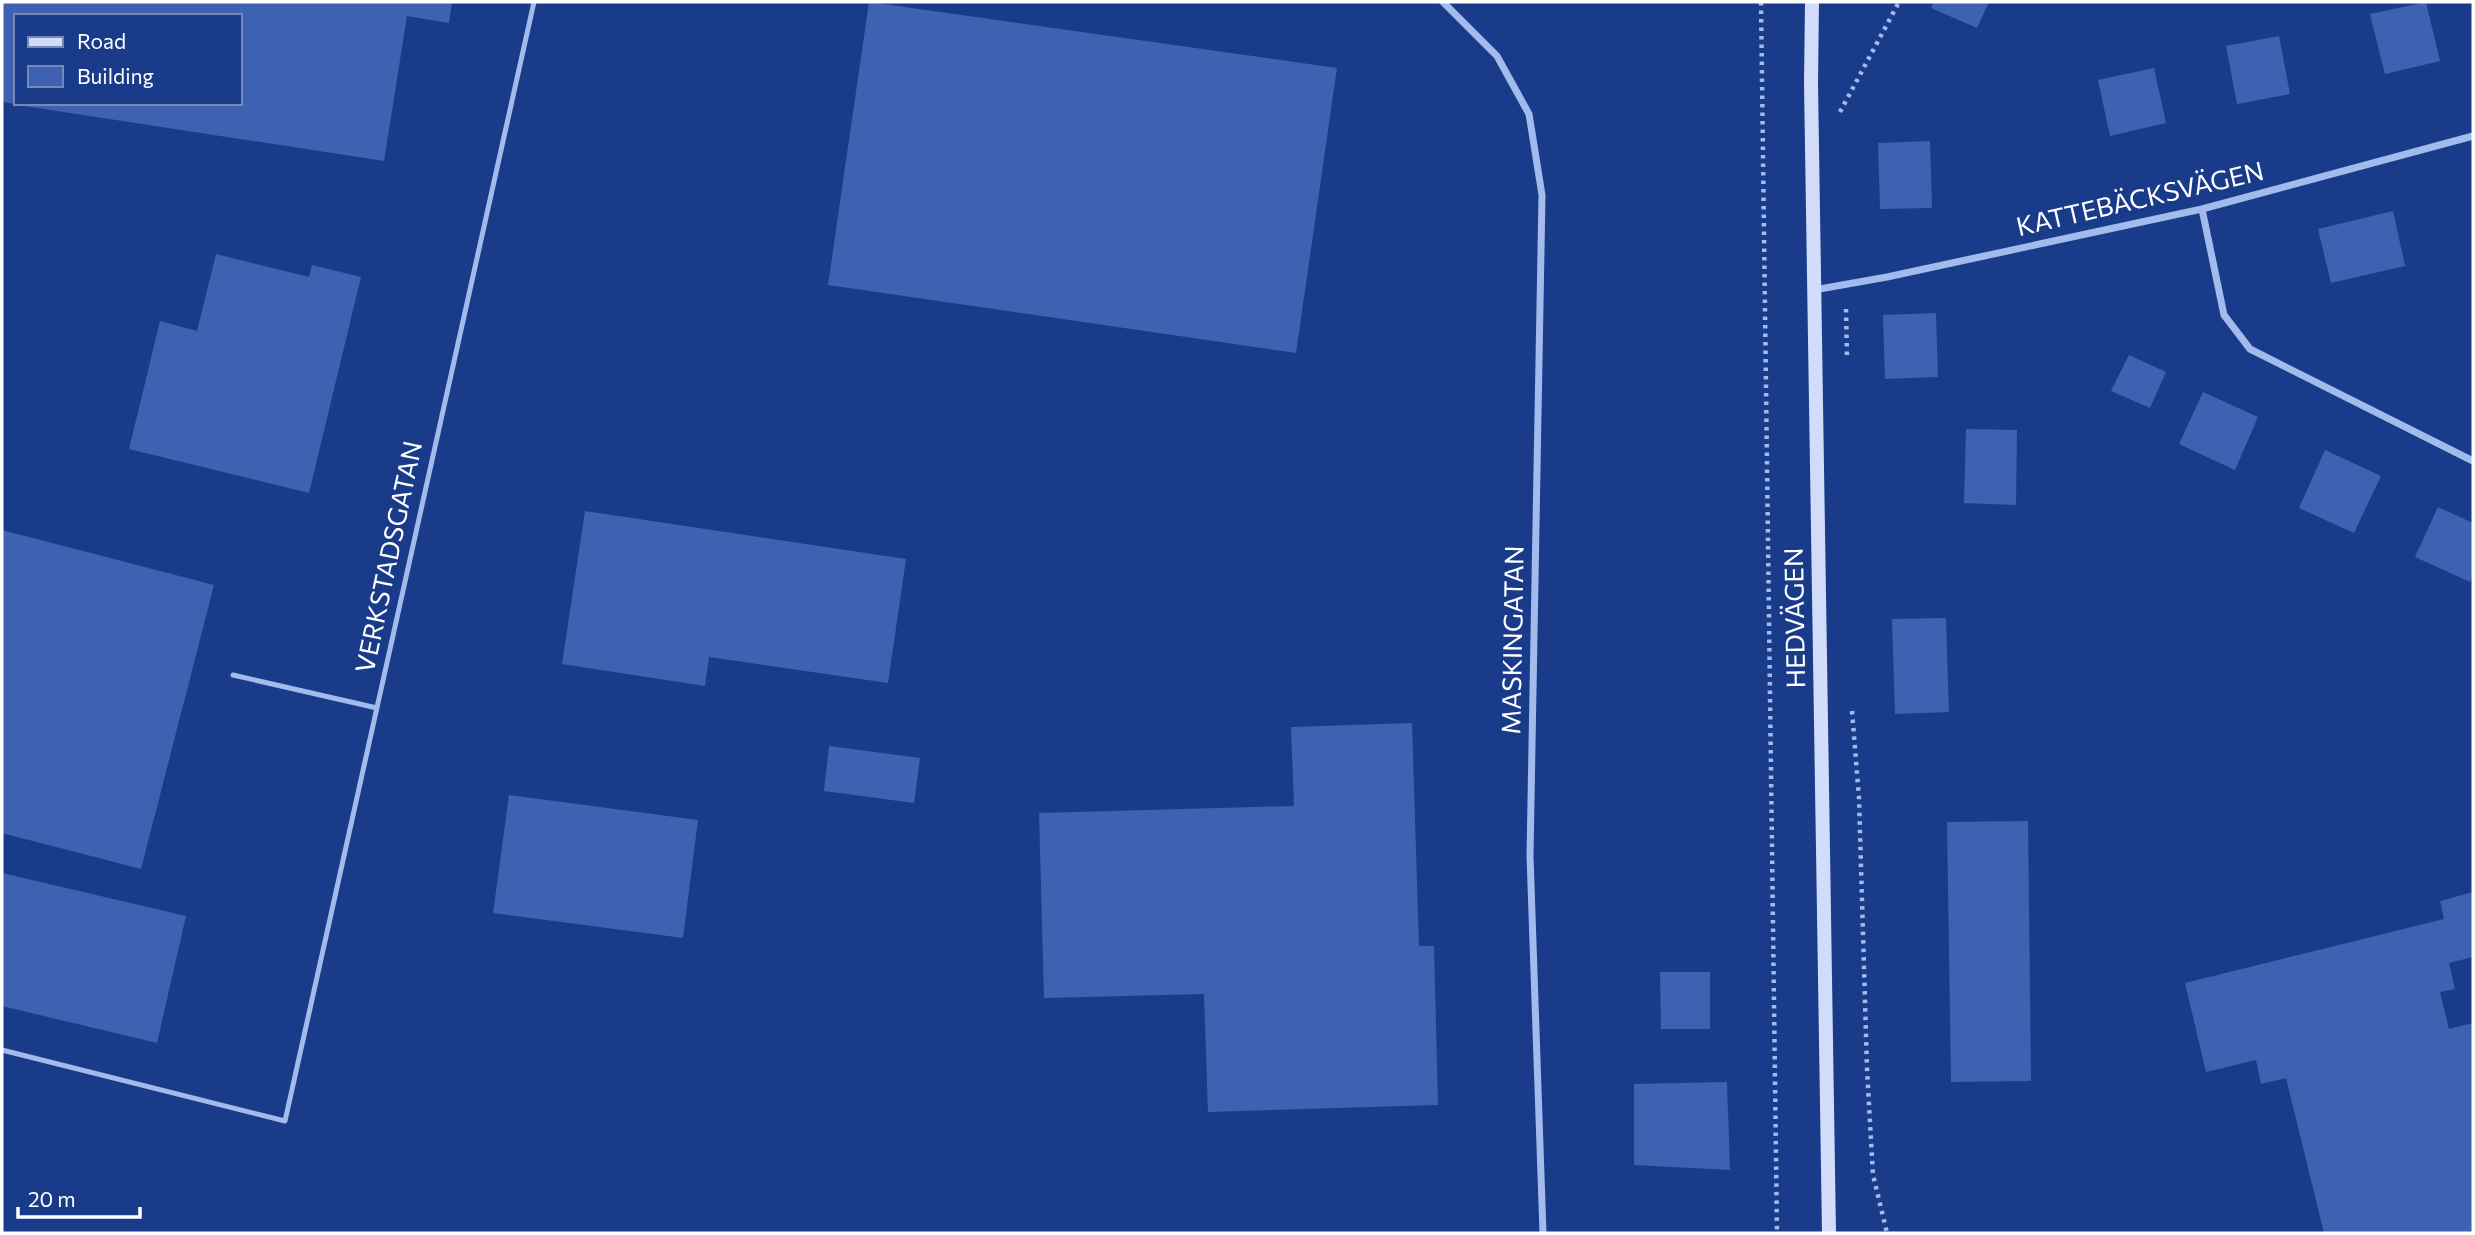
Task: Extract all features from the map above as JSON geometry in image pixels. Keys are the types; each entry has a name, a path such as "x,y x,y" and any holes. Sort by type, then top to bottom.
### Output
{"main road":[{"name":"HEDVÄGEN","path":"1812,2 1811,83 1829,1233"}],"street":[{"name":"MASKINGATAN","path":"1443,2 1497,56 1529,114 1542,195 1530,856 1543,1233"},
{"name":"KATTEBÄCKSVÄGEN","path":"1814,290 2202,209 2473,136"},
{"path":"2202,209 2224,315 2250,349 2473,461"}],"lane":[{"name":"VERKSTADSGATAN","path":"2,1050 285,1121 534,2"},
{"path":"233,675 377,708"}],"path":[{"path":"1761,2 1777,1233"},
{"path":"1839,102 1839,114 1899,2"},
{"path":"1846,284 1847,367"},
{"path":"1852,708 1858,798 1872,1175 1887,1233"}],"building":[{"path":"2,2 452,2 449,23 407,16 384,161 18,105 242,105 242,14 14,14 14,104 2,102"},
{"path":"869,2 1337,68 1296,353 828,285"},
{"path":"1934,2 1989,2 1977,28 1931,8"},
{"path":"2426,2 2440,61 2385,74 2370,14"},
{"path":"2279,36 2290,94 2237,104 2226,46"},
{"path":"2154,68 2166,123 2110,136 2098,80"},
{"path":"1930,141 1932,208 1880,209 1878,143"},
{"path":"2393,211 2405,266 2331,283 2318,229"},
{"path":"216,254 309,277 312,265 361,277 309,493 129,449 160,321 197,331"},
{"path":"1936,313 1938,377 1885,379 1883,315"},
{"path":"2129,355 2166,372 2150,408 2111,391"},
{"path":"2203,392 2258,417 2235,470 2179,444"},
{"path":"1966,429 2017,430 2016,505 1964,503"},
{"path":"2325,450 2381,476 2354,533 2299,508"},
{"path":"2438,507 2473,523 2473,574 2470,582 2415,557"},
{"path":"585,511 906,559 888,683 709,657 705,686 562,664"},
{"path":"2,530 214,585 141,869 2,833"},
{"path":"1946,618 1949,712 1895,714 1892,619"},
{"path":"1412,723 1419,946 1434,946 1438,1105 1208,1112 1204,994 1044,998 1039,813 1294,806 1291,727"},
{"path":"829,746 920,758 914,803 824,791"},
{"path":"509,795 698,820 683,938 493,913"},
{"path":"2028,821 2031,1081 1951,1082 1947,822"},
{"path":"2,873 186,916 157,1043 2,1006"},
{"path":"2473,892 2473,957 2449,963 2455,989 2440,992 2449,1029 2473,1023 2473,1233 2324,1233 2286,1078 2261,1084 2256,1060 2206,1072 2185,983 2444,919 2440,901"},
{"path":"1660,972 1710,972 1710,1029 1661,1029"},
{"path":"1727,1082 1730,1170 1634,1165 1634,1084"}]}
